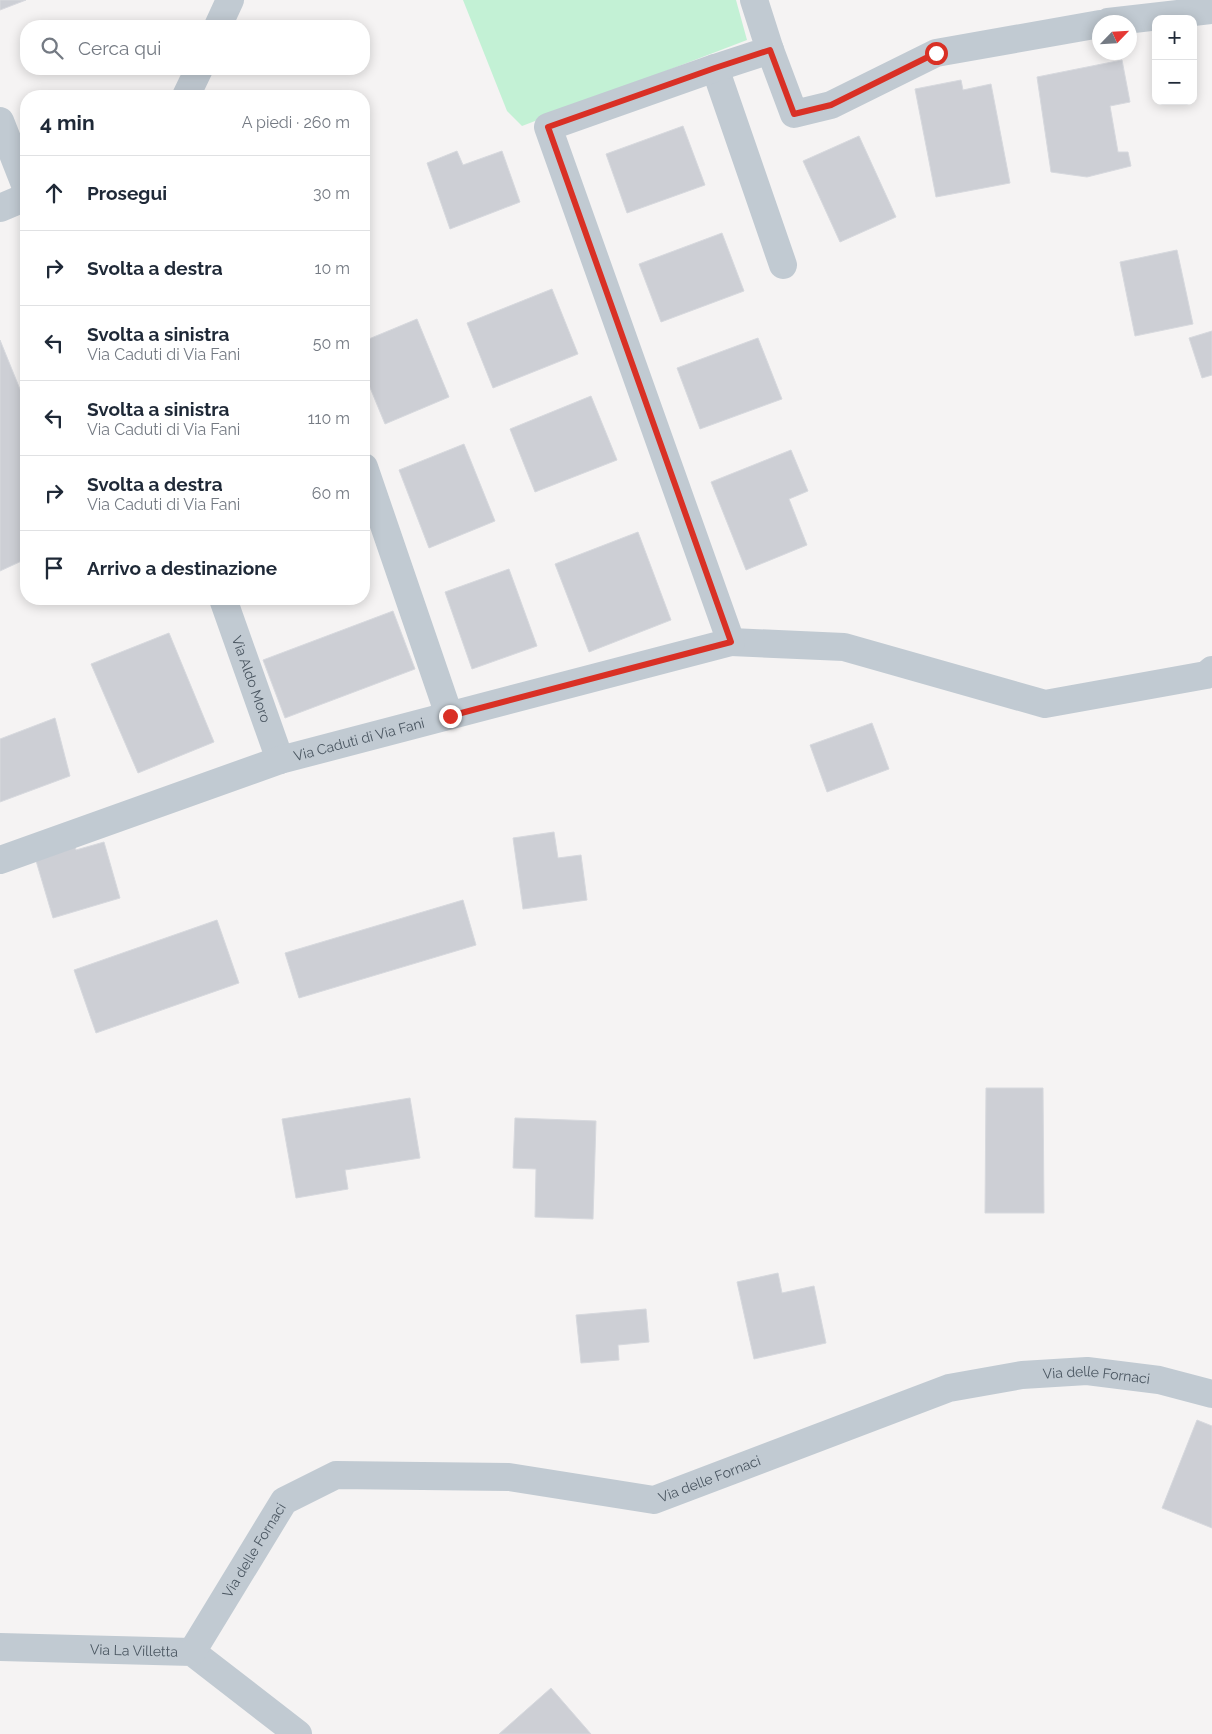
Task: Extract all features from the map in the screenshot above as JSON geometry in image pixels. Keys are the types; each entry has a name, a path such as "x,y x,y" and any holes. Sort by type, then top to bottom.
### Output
{"street":[{"path":"221,20 230,0"},
{"path":"754,0 794,114 831,105 936,53 1092,25"},
{"path":"1137,19 1212,10"},
{"path":"731,642 548,127 770,50"},
{"path":"715,68 783,265"},
{"path":"189,90 196,75"},
{"path":"0,121 19,202"},
{"path":"370,483 450,716"},
{"name":"Via Aldo Moro","path":"225,605 280,760"},
{"name":"Via Caduti di Via Fani","path":"0,860 280,760 731,642 844,647 1045,704 1206,675 1212,670"},
{"name":"Via delle Fornaci","path":"192,1652 284,1501 336,1475 509,1477 654,1500 949,1388 1022,1375 1087,1371 1159,1380 1212,1394"},
{"name":"Via La Villetta","path":"0,1647 192,1652 298,1734"}],"green space":[{"path":"463,0 736,0 747,40 522,126 507,111"}],"building":[{"path":"0,0 26,0 0,10"},
{"path":"1122,60 1130,102 1110,106 1118,152 1128,152 1131,166 1087,177 1051,172 1037,77"},
{"path":"961,80 963,90 991,84 1010,183 936,197 915,89"},
{"path":"683,126 705,185 627,213 606,154"},
{"path":"859,136 896,217 840,242 803,161"},
{"path":"457,151 463,165 502,151 520,202 450,229 427,163"},
{"path":"722,233 744,291 661,322 639,264"},
{"path":"1177,250 1193,324 1135,336 1120,262"},
{"path":"552,289 578,354 493,388 467,323"},
{"path":"417,319 449,397 385,424 370,388 370,339"},
{"path":"1212,331 1212,375 1202,378 1189,338"},
{"path":"758,338 782,399 700,429 677,368"},
{"path":"0,340 20,389 20,562 0,571"},
{"path":"591,396 617,460 535,492 510,429"},
{"path":"464,444 495,521 429,548 399,470"},
{"path":"791,450 808,491 789,499 807,545 746,570 711,482"},
{"path":"638,532 671,620 589,652 555,564"},
{"path":"509,569 537,646 472,669 445,592"},
{"path":"393,611 415,669 285,718 263,660"},
{"path":"169,633 214,742 138,773 91,664"},
{"path":"55,718 70,776 0,802 0,739"},
{"path":"872,723 889,769 827,792 810,745"},
{"path":"554,832 558,858 581,855 587,900 523,909 513,838"},
{"path":"74,842 76,850 104,842 120,898 53,918 34,854"},
{"path":"463,900 476,945 299,998 285,953"},
{"path":"217,920 239,983 96,1033 74,970"},
{"path":"986,1088 1043,1088 1044,1213 985,1213"},
{"path":"410,1098 420,1158 345,1170 348,1189 296,1198 282,1119"},
{"path":"515,1118 596,1121 593,1219 535,1217 536,1169 513,1168"},
{"path":"778,1273 782,1293 814,1286 826,1343 754,1359 737,1282"},
{"path":"646,1309 649,1342 618,1345 619,1360 581,1363 576,1315"},
{"path":"1197,1420 1212,1426 1212,1528 1162,1508"},
{"path":"551,1688 591,1734 499,1734"}],"route":[{"path":"450,716 731,642 548,127 770,50 794,114 831,105 936,53"}]}
